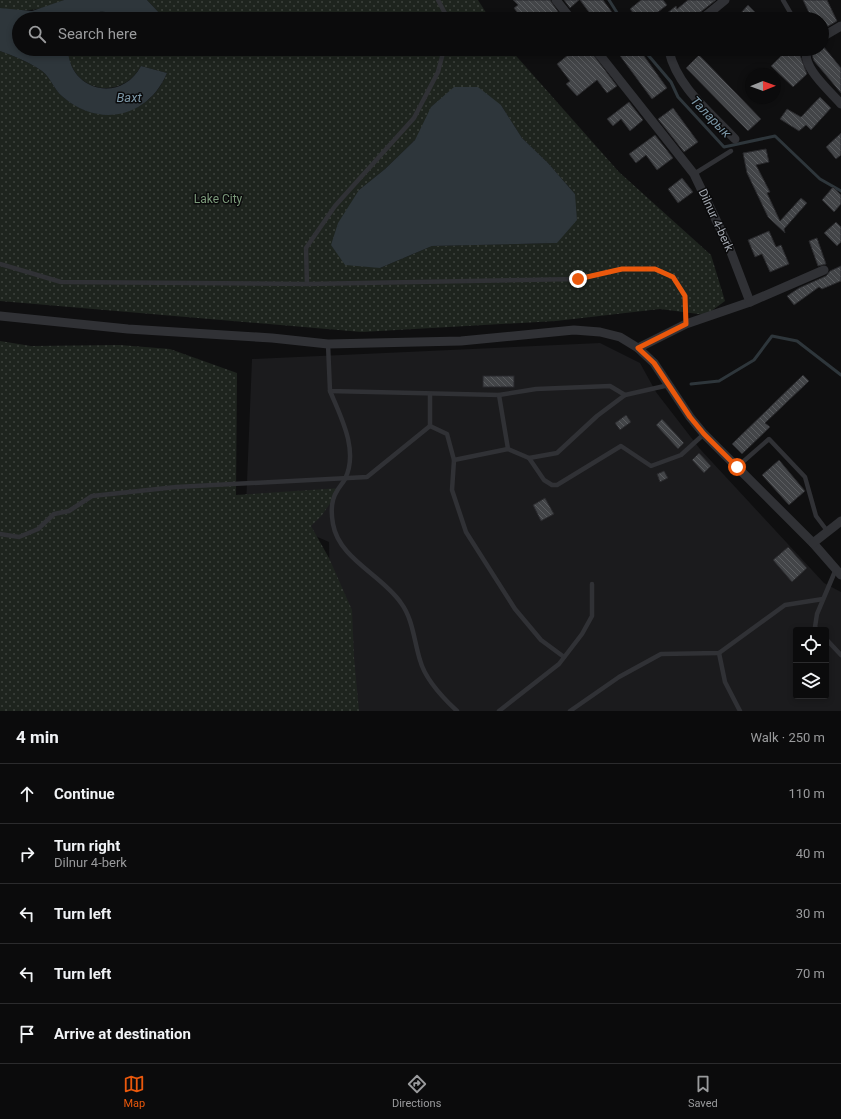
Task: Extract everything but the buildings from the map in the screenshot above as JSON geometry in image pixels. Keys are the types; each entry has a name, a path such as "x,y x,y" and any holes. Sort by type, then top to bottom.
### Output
{"street":[{"path":"556,0 565,12"},
{"path":"710,12 725,0"},
{"path":"829,33 841,26"},
{"name":"Dilnur 4-berk","path":"601,56 694,174 729,247 750,302"},
{"path":"669,56 682,82 735,138"},
{"path":"805,56 808,66 841,104"},
{"path":"638,348 686,324 750,302 824,270"},
{"path":"0,316 128,329 272,338 328,344 461,341 574,330 600,332 620,337 638,348 654,363 690,417 704,434 814,544 838,572"},
{"path":"814,544 841,521"}],"lane":[{"path":"438,0 444,12"},
{"path":"783,0 790,12"},
{"path":"307,284 306,248 335,206 414,118 438,72 442,56"},
{"path":"694,174 731,151"},
{"path":"0,264 61,282 307,284 578,279 622,269 655,269 673,277 685,296 686,324"},
{"path":"328,344 330,392 346,430 350,459 346,478 335,493 332,507 333,524 342,545 390,590 401,603 409,617 420,662 439,694 457,711"},
{"path":"529,458 557,452 597,416 625,395 669,385"},
{"path":"330,392 499,395 536,390 610,386 625,395"},
{"path":"430,394 430,426"},
{"path":"499,395 508,448"},
{"path":"0,534 19,537 38,529 54,514 69,511 92,496 176,487 367,477 430,426"},
{"path":"430,426 447,434 454,460 452,490 466,532 515,609 541,640 564,657"},
{"path":"454,460 508,448 529,458 544,480 552,485 557,484 621,446 651,466 681,455 704,434"},
{"path":"737,467 769,439 805,477 816,516 828,532"},
{"path":"815,627 817,614 838,572"},
{"path":"500,711 559,664 582,634 592,616 592,584"},
{"path":"570,711 619,677 661,654 719,653 785,605 824,599"},
{"path":"829,642 841,655"},
{"path":"719,653 725,682 740,711"}],"shaded area":[{"path":"600,343 640,363 656,392 700,449 824,583 841,592 841,711 332,711 329,542 246,506 252,359"}],"green space":[{"path":"0,0 64,0 33,10 8,10 0,8"},
{"path":"147,0 478,0 486,12 158,12"},
{"name":"Lake City","path":"0,51 42,71 63,97 77,106 92,112 107,114 122,113 136,108 148,100 159,88 167,73 141,66 132,78 121,85 109,88 97,87 86,83 77,75 70,56 516,56 619,172 711,255 725,301 706,315 660,309 556,321 362,332 0,301","holes":["501,105 522,138 548,163 575,194 556,243 432,246 380,268 359,190 385,169 415,140"]},
{"path":"0,341 31,346 120,345 170,349 237,373 236,495 341,488 322,515 311,526 329,558 352,610 354,657 359,711 0,711"}],"water":[{"name":"Baхt","path":"64,0 147,0 158,12 12,12 12,56 70,56 77,75 86,83 97,88 109,88 121,85 132,78 141,66 167,73 159,88 148,100 135,109 121,114 107,115 92,113 77,107 57,91 42,71 0,51 0,8 32,11"},
{"path":"454,87 478,87 501,105 522,138 548,163 575,194 577,220 557,243 432,246 380,268 345,265 331,245 338,223 359,190 385,169 415,140 431,107"}],"waterway":[{"name":"Таларык","path":"609,0 617,12"},
{"name":"Таларык","path":"649,56 671,82 678,97 724,147 775,136 820,179 841,191"},
{"path":"691,384 719,381 754,360 772,336 797,341 841,375"}],"route":[{"path":"578,279 622,269 655,269 673,277 685,296 686,324 638,348 654,363 680,404 704,434 737,467"}]}
